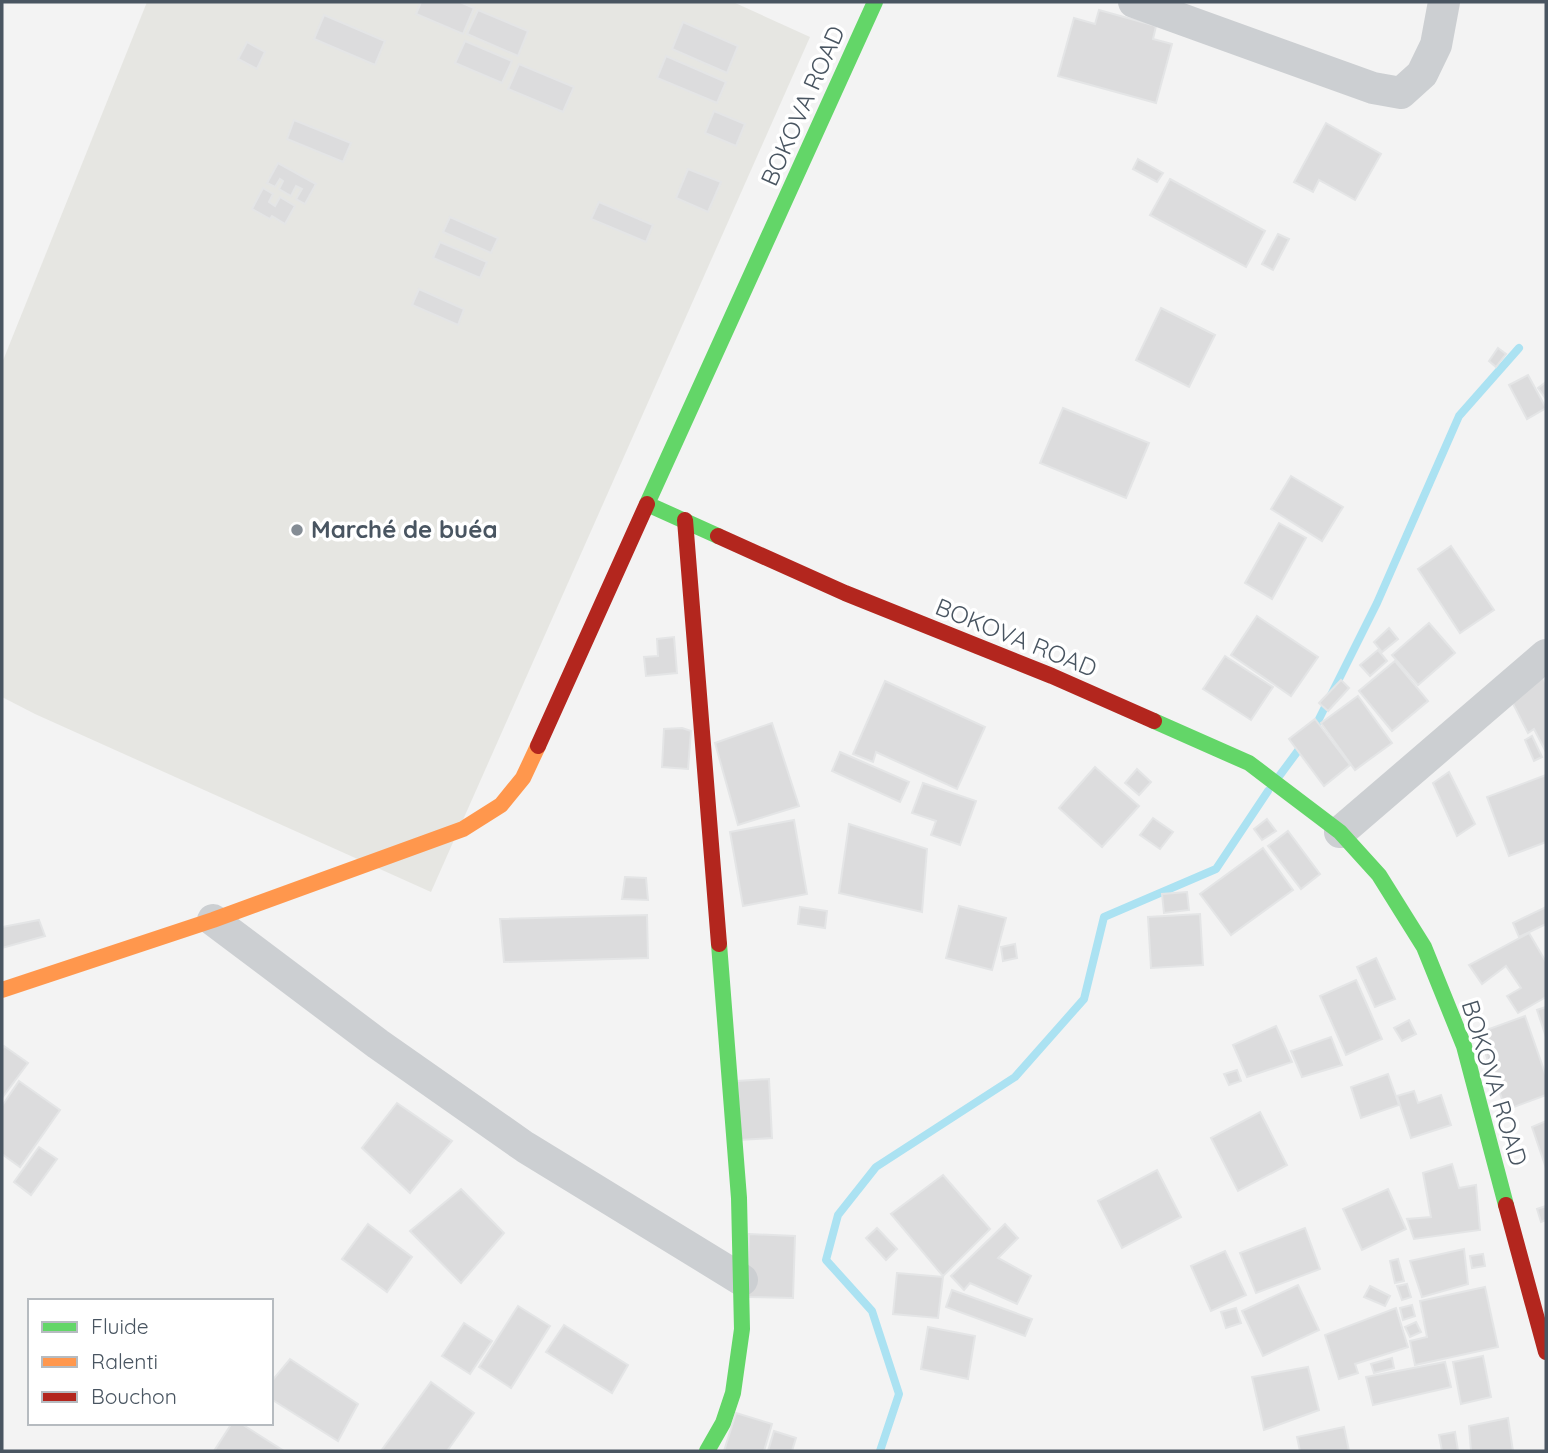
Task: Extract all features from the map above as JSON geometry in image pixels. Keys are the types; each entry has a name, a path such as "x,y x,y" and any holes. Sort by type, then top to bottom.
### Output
{"street":[{"name":"BOKOVA ROAD","path":"875,2 647,504 845,593 1052,676 1249,763 1340,832 1379,875 1424,947 1464,1046 1546,1352"},
{"path":"1134,2 1373,88 1401,93 1422,74 1436,45 1444,2"},
{"path":"2,990 213,920 463,829 501,805 523,778 647,504"},
{"path":"685,520 739,1198 742,1280 741,1354 735,1393 707,1451"},
{"path":"1340,832 1546,655"},
{"path":"213,920 378,1044 525,1147 742,1280"}],"shaded area":[{"name":"Marché de buéa","path":"147,2 733,2 810,37 431,892 2,697 2,363"}],"building":[{"path":"421,2 460,2 474,8 463,34 416,14"},
{"path":"478,10 528,31 518,56 467,34"},
{"path":"1099,10 1156,26 1153,39 1172,44 1156,103 1058,76 1074,18 1095,24"},
{"path":"324,15 385,41 375,65 314,39"},
{"path":"683,22 738,46 727,73 672,49"},
{"path":"465,41 512,61 502,83 455,63"},
{"path":"247,42 265,52 257,69 238,59"},
{"path":"666,56 726,82 717,103 657,78"},
{"path":"519,64 574,87 563,112 508,89"},
{"path":"714,111 745,124 736,146 705,133"},
{"path":"294,120 351,143 343,162 287,139"},
{"path":"1326,123 1381,154 1355,200 1319,180 1313,192 1294,182"},
{"path":"1138,159 1163,173 1157,182 1133,169"},
{"path":"278,163 316,184 305,204 296,199 302,189 296,186 291,196 279,189 283,181 280,179 275,187 267,183"},
{"path":"688,169 721,182 708,212 676,198"},
{"path":"1170,179 1265,231 1246,267 1150,215"},
{"path":"263,188 273,194 269,202 275,206 280,197 295,206 285,224 252,209"},
{"path":"599,202 653,225 646,242 591,219"},
{"path":"450,217 498,238 491,253 443,232"},
{"path":"1278,234 1289,239 1273,270 1262,264"},
{"path":"440,242 487,262 480,278 433,258"},
{"path":"419,289 464,309 458,325 412,305"},
{"path":"1161,308 1215,335 1189,387 1136,360"},
{"path":"1498,348 1506,354 1496,367 1489,361"},
{"path":"1528,375 1546,408 1527,419 1509,385"},
{"path":"1546,382 1546,399 1538,388"},
{"path":"1063,408 1149,443 1126,498 1040,463"},
{"path":"1291,476 1343,507 1322,541 1271,509"},
{"path":"1279,523 1306,538 1272,599 1245,583"},
{"path":"1451,546 1494,610 1460,633 1418,569"},
{"path":"1257,616 1318,657 1291,696 1231,655"},
{"path":"1429,623 1455,653 1418,685 1392,655"},
{"path":"1389,628 1398,639 1382,652 1374,642"},
{"path":"674,637 677,673 646,676 644,657 658,656 657,639"},
{"path":"1378,650 1387,661 1370,676 1360,665"},
{"path":"1225,656 1273,687 1251,720 1203,689"},
{"path":"1395,661 1428,701 1392,731 1359,691"},
{"path":"1541,674 1546,683 1546,752 1534,729 1528,733 1507,692"},
{"path":"1341,680 1349,688 1328,711 1319,703"},
{"path":"885,681 985,727 957,789 876,752 873,762 853,754"},
{"path":"1358,696 1392,743 1355,770 1321,723"},
{"path":"1315,719 1350,765 1324,786 1289,739"},
{"path":"772,723 799,806 738,825 715,743"},
{"path":"682,728 691,731 688,769 662,767 664,729"},
{"path":"1532,736 1542,757 1534,761 1525,740"},
{"path":"840,752 909,782 900,802 832,771"},
{"path":"1095,767 1139,806 1102,847 1059,808"},
{"path":"1137,769 1151,782 1139,795 1125,783"},
{"path":"1449,772 1475,824 1457,836 1433,783"},
{"path":"1546,775 1546,842 1509,856 1487,797"},
{"path":"923,783 976,801 960,845 931,835 936,821 912,813"},
{"path":"1153,818 1173,832 1160,849 1140,835"},
{"path":"1267,819 1276,831 1262,840 1254,829"},
{"path":"794,820 807,894 743,906 730,832"},
{"path":"849,824 927,849 922,912 839,893"},
{"path":"1288,831 1320,874 1301,889 1268,846"},
{"path":"1263,848 1293,890 1231,935 1200,894"},
{"path":"625,877 646,878 648,900 622,899"},
{"path":"1187,892 1189,910 1164,913 1162,894"},
{"path":"959,906 1006,918 992,970 946,958"},
{"path":"800,907 827,911 825,928 798,924"},
{"path":"1546,907 1546,924 1519,937 1513,923"},
{"path":"1200,914 1203,965 1151,968 1148,917"},
{"path":"647,915 648,958 504,962 500,919"},
{"path":"39,920 45,936 2,948 2,927"},
{"path":"1529,933 1546,962 1546,997 1518,1013 1507,996 1521,988 1506,966 1482,984 1469,965"},
{"path":"1015,944 1017,958 1003,961 1001,947"},
{"path":"1376,958 1395,999 1375,1007 1357,967"},
{"path":"1356,980 1382,1039 1346,1055 1320,996"},
{"path":"1546,1007 1546,1037 1537,1010"},
{"path":"1525,1016 1546,1076 1546,1095 1506,1110 1478,1033"},
{"path":"1409,1020 1416,1034 1402,1041 1394,1028"},
{"path":"1276,1026 1292,1062 1247,1077 1233,1045"},
{"path":"1331,1037 1342,1065 1302,1077 1291,1051"},
{"path":"4,1046 28,1063 2,1098 2,1049"},
{"path":"1237,1070 1241,1081 1229,1085 1224,1074"},
{"path":"1388,1074 1399,1105 1361,1118 1351,1087"},
{"path":"769,1079 772,1138 740,1140 737,1081"},
{"path":"19,1081 60,1110 20,1167 2,1154 2,1106"},
{"path":"1414,1091 1418,1103 1441,1095 1451,1125 1411,1138 1397,1096"},
{"path":"397,1103 452,1141 410,1193 362,1148"},
{"path":"1260,1112 1287,1165 1238,1191 1211,1138"},
{"path":"1546,1121 1546,1168 1532,1127"},
{"path":"39,1147 57,1159 31,1195 14,1182"},
{"path":"1452,1164 1459,1188 1476,1185 1480,1230 1414,1239 1407,1219 1431,1217 1423,1173"},
{"path":"1157,1170 1181,1217 1122,1248 1098,1201"},
{"path":"943,1175 990,1229 943,1276 891,1214"},
{"path":"461,1189 504,1233 461,1283 410,1231"},
{"path":"1388,1189 1406,1229 1362,1250 1343,1209"},
{"path":"1546,1206 1546,1220 1541,1222 1537,1209"},
{"path":"368,1224 412,1257 387,1292 342,1259"},
{"path":"1005,1224 1018,1238 998,1258 1031,1276 1017,1304 970,1283 964,1290 951,1276"},
{"path":"877,1228 897,1249 886,1260 866,1238"},
{"path":"1305,1228 1320,1269 1256,1293 1240,1253"},
{"path":"749,1234 795,1236 793,1298 747,1297"},
{"path":"1464,1249 1468,1284 1422,1297 1410,1261"},
{"path":"1225,1251 1246,1295 1211,1311 1191,1266"},
{"path":"1483,1254 1485,1266 1472,1268 1470,1256"},
{"path":"1398,1259 1404,1281 1395,1283 1390,1261"},
{"path":"897,1273 943,1277 938,1318 893,1314"},
{"path":"1407,1284 1411,1297 1402,1300 1397,1286"},
{"path":"1298,1285 1319,1330 1263,1356 1242,1311"},
{"path":"1370,1286 1390,1296 1385,1306 1364,1297"},
{"path":"1485,1287 1498,1347 1415,1365 1410,1341 1427,1337 1420,1301"},
{"path":"952,1290 1032,1319 1025,1336 946,1307"},
{"path":"1412,1305 1415,1316 1403,1320 1400,1308"},
{"path":"518,1306 550,1326 511,1388 479,1367"},
{"path":"1236,1308 1241,1323 1226,1328 1221,1312"},
{"path":"1396,1308 1408,1347 1355,1364 1358,1373 1339,1379 1325,1335"},
{"path":"1416,1322 1421,1332 1410,1337 1405,1327"},
{"path":"464,1323 492,1341 470,1374 442,1356"},
{"path":"564,1325 628,1365 612,1393 546,1352"},
{"path":"928,1327 975,1336 968,1379 921,1369"},
{"path":"1483,1356 1491,1397 1461,1404 1453,1362"},
{"path":"1392,1358 1394,1368 1374,1373 1371,1364"},
{"path":"290,1359 358,1404 338,1441 273,1400 273,1380"},
{"path":"1445,1362 1451,1387 1373,1405 1366,1377"},
{"path":"1308,1367 1319,1410 1264,1430 1252,1377"},
{"path":"431,1382 474,1413 447,1451 381,1451"},
{"path":"736,1413 772,1424 764,1451 724,1451"},
{"path":"1508,1418 1513,1451 1471,1451 1469,1426"},
{"path":"231,1425 243,1425 284,1451 214,1451"},
{"path":"1344,1427 1349,1451 1300,1451 1297,1437"},
{"path":"774,1431 796,1438 792,1451 768,1451"},
{"path":"1455,1432 1458,1451 1442,1451 1439,1435"}],"waterway":[{"path":"1313,731 1377,603 1459,416 1519,348"},
{"path":"1280,775 1303,744"},
{"path":"880,1451 899,1394 872,1311 826,1260 838,1215 876,1167 1015,1077 1084,999 1104,917 1216,869 1268,791"}],"traffic: fast":[{"path":"718,536 647,504 875,2"},
{"path":"1154,721 1249,763 1340,832 1379,875 1424,947 1464,1046 1506,1205"},
{"path":"707,1451 723,1423 733,1393 742,1329 739,1198 719,944"}],"traffic: slow":[{"path":"2,990 213,920 463,829 501,805 523,778 538,746"}],"traffic: jam":[{"path":"538,746 647,504"},
{"path":"685,520 719,944"},
{"path":"718,536 845,593 1052,676 1154,721"},
{"path":"1506,1205 1546,1352"}],"place":[{"name":"Marché de buéa","path":"297,530"}]}
